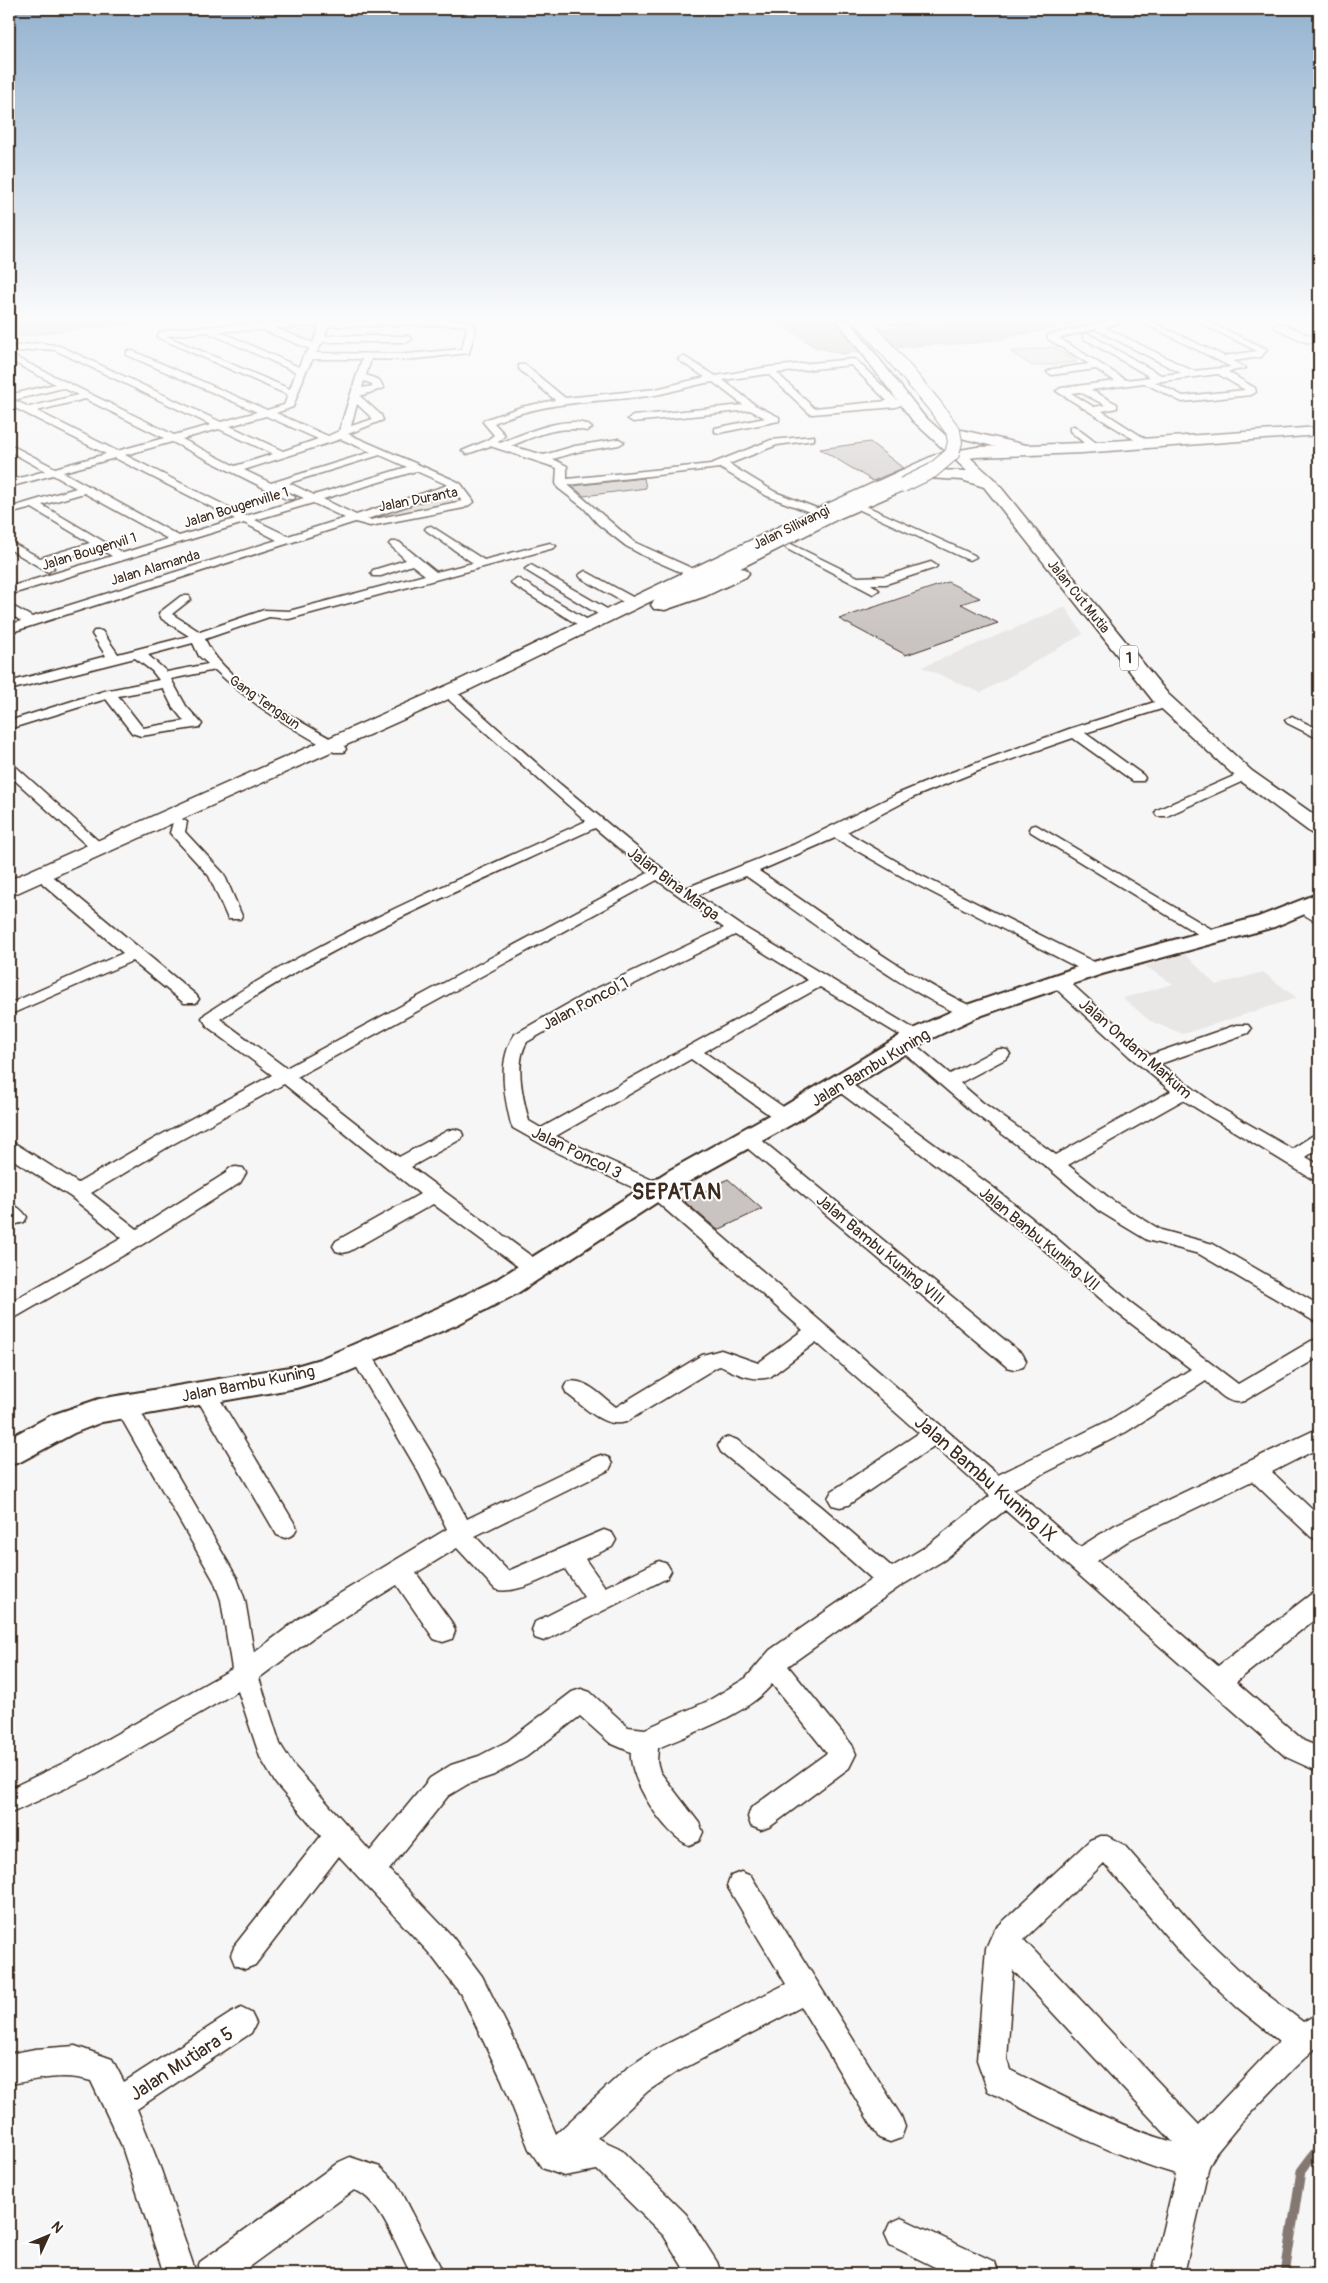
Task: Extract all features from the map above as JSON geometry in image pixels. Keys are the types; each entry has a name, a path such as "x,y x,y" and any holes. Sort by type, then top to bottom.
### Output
{"main road":[{"path":"660,605 662,601 806,528 932,471 952,454 955,442 950,427"},
{"name":"1","path":"952,427 962,434 978,463"},
{"name":"1","path":"930,428 978,463"},
{"path":"930,428 932,450 922,472 963,475 978,463"},
{"path":"962,434 1020,452 1068,452 1089,448 1146,443 1319,431"},
{"name":"Jalan Siliwangi","path":"615,619 634,603 820,513 922,472 1000,460 1020,452"},
{"name":"Jalan Cut Mutia","path":"978,463 1166,703 1245,775 1319,828"},
{"name":"Jalan Cut Mutia","path":"978,463 1018,501 1043,537 1185,710 1238,758 1319,817"},
{"name":"Jalan Siliwangi","path":"615,619 660,605 671,604 700,592 791,547 806,536 864,508 922,472"},
{"path":"451,696 589,626 615,619"},
{"path":"9,888 451,696 615,619"},
{"path":"9,899 180,822 335,747"}],"street":[{"path":"60,427 288,541"},
{"path":"147,427 303,503"},
{"path":"9,484 217,427"},
{"path":"220,427 282,455"},
{"path":"296,427 328,440"},
{"path":"343,432 345,427"},
{"path":"235,469 328,440 359,427"},
{"path":"492,427 500,435 496,445"},
{"path":"468,451 563,427"},
{"path":"583,427 587,428"},
{"path":"719,430 737,427"},
{"path":"1120,427 1146,443"},
{"path":"790,428 820,444"},
{"path":"1074,429 1089,448"},
{"path":"308,432 343,432"},
{"name":"Jalan Duranta","path":"343,432 380,452 457,486 470,502 468,504 374,523"},
{"path":"561,483 722,465 775,442 810,438"},
{"path":"496,445 566,465 561,483"},
{"path":"543,459 575,449 619,445 594,457"},
{"path":"9,447 178,540"},
{"path":"268,486 380,452"},
{"path":"9,457 21,454"},
{"path":"722,465 771,494 820,513"},
{"name":"Jalan Bougenville 1","path":"178,540 416,468"},
{"path":"280,483 356,519 374,523"},
{"path":"561,483 566,490 588,506 602,522 630,544 694,574"},
{"name":"Jalan Duranta","path":"288,541 457,486"},
{"path":"9,511 86,489"},
{"path":"33,504 122,557"},
{"path":"864,508 970,557"},
{"path":"432,529 483,564"},
{"name":"Jalan Bougenvil 1","path":"9,591 178,540"},
{"name":"Jalan Alamanda","path":"31,622 123,603 185,582 200,569 288,541"},
{"path":"9,544 61,576"},
{"path":"39,562 99,544"},
{"path":"395,544 414,561 436,576"},
{"path":"9,686 32,678 175,645 268,613 289,615 550,546"},
{"path":"791,547 873,590"},
{"path":"377,573 414,561"},
{"path":"856,581 886,580 931,566"},
{"path":"531,569 615,619"},
{"path":"585,574 634,603"},
{"path":"517,582 589,626"},
{"path":"185,599 165,614 197,636"},
{"path":"9,608 31,622"},
{"path":"9,628 31,622"},
{"path":"98,634 114,658"},
{"name":"Gang Tengsun","path":"197,636 204,653 242,689 272,711 335,747"},
{"path":"109,694 137,730 141,732 195,724 177,705 156,666 138,654"},
{"path":"9,725 109,694 217,666"},
{"name":"Jalan Bina Marga","path":"451,696 657,874 736,929 820,980 909,1041 948,1082 976,1106 1055,1164 1106,1206 1154,1235 1206,1249 1319,1315"},
{"path":"685,894 836,832 884,806 923,788 1074,732 1166,703"},
{"path":"1292,720 1319,735"},
{"path":"1074,732 1138,778"},
{"path":"12,774 98,849"},
{"path":"1162,813 1245,775"},
{"path":"535,1268 434,1195 285,1076 214,1023 211,1018 260,985 356,934 597,821"},
{"path":"180,822 177,833 216,874 234,916"},
{"path":"1036,829 1212,936"},
{"path":"836,832 899,869 1094,969"},
{"path":"747,870 880,963 944,1001 969,1012"},
{"path":"78,1192 166,1140 657,874"},
{"path":"49,881 190,999"},
{"name":"Jalan Bambu Kuning","path":"10,1449 63,1424 99,1411 296,1377 329,1367 480,1300 535,1268 656,1190 746,1137 785,1117 909,1041 969,1012 1094,969 1315,908"},
{"name":"Jalan Poncol 1","path":"524,1126 519,1119 512,1064 516,1042 595,996 736,929"},
{"path":"9,1010 134,954"},
{"path":"543,1135 820,980"},
{"name":"Jalan Ondam Markum","path":"1058,981 1184,1092 1319,1174"},
{"path":"1148,1062 1242,1029"},
{"path":"691,1051 785,1117"},
{"path":"948,1082 1001,1054"},
{"name":"Jalan Banbu Kuning VII","path":"840,1084 987,1193 1041,1236 1122,1307 1207,1370 1236,1395"},
{"path":"1055,1164 1184,1092"},
{"name":"Jalan Poncol 3","path":"524,1126 543,1135 559,1146 656,1190"},
{"path":"397,1166 454,1135"},
{"name":"Jalan Bambu Kuning VIII","path":"746,1137 1015,1361"},
{"path":"1292,1157 1319,1140"},
{"path":"9,1148 78,1192 136,1239"},
{"path":"9,1312 136,1239 233,1178 236,1173"},
{"name":"Jalan Bambu Kuning IX","path":"656,1190 1295,1748 1319,1760"},
{"path":"343,1246 434,1195"},
{"path":"574,1388 611,1415 618,1416 710,1361 721,1358 750,1370 762,1371 817,1331"},
{"path":"1236,1395 1319,1347"},
{"path":"360,1354 428,1467 459,1526 458,1534"},
{"path":"371,1870 439,1787 460,1774 485,1766 517,1749 582,1700 619,1735 631,1740 646,1741 717,1709 748,1691 759,1682 772,1664 890,1580 906,1573 923,1561 1001,1491 1118,1426 1207,1370"},
{"path":"204,1392 286,1528"},
{"path":"123,1406 132,1417 225,1578 233,1600 245,1674 269,1748 285,1775 338,1836 440,1945 472,1986 514,2072 540,2138 553,2157 564,2160 596,2153 608,2159 675,2225 705,2274"},
{"path":"840,1498 935,1434"},
{"path":"1079,1560 1123,1532 1292,1452 1319,1437"},
{"path":"730,1446 814,1514 890,1580"},
{"path":"9,1802 105,1755 245,1674 310,1625 364,1594 400,1569 448,1542 458,1534 601,1464"},
{"path":"1254,1469 1319,1530"},
{"path":"458,1534 504,1582 527,1575 569,1554 604,1540"},
{"path":"569,1554 589,1586 602,1600"},
{"path":"400,1569 443,1631"},
{"path":"544,1630 659,1571"},
{"path":"1218,1681 1319,1602"},
{"path":"761,1817 840,1759 843,1754 772,1664"},
{"path":"646,1741 644,1767 662,1801 676,1814 689,1832"},
{"path":"245,1955 338,1836"},
{"path":"1168,2274 1197,2156 1220,2122 1310,2033 1247,1997 1195,1948 1114,1854 1107,1849 1100,1849 1004,1940 1000,1948 992,2060 999,2080 1084,2123 1145,2150 1197,2156"},
{"path":"741,1886 890,2127"},
{"path":"1004,1940 1197,2156"},
{"path":"553,2157 637,2080 664,2062 806,1989"},
{"name":"Jalan Mutiara 5","path":"120,2102 242,2023"},
{"path":"9,2069 35,2064 75,2061 101,2070 120,2102 180,2274"},
{"path":"212,2274 350,2173 370,2178 386,2194 428,2274"},
{"path":"901,2234 983,2274"}],"shaded area":[{"path":"449,492 454,506 373,523 367,519"},
{"path":"1065,607 1083,634 981,693 922,667"},
{"path":"1185,954 1216,985 1263,972 1297,998 1183,1034 1150,1021 1123,998 1173,984 1145,966"}],"building":[{"path":"870,442 903,468 873,481 820,449"},
{"path":"644,478 646,488 584,496 572,486"},
{"path":"948,582 980,598 961,604 998,623 906,655 839,619"},
{"path":"728,1179 762,1209 718,1230 685,1202"}],"waterway":[{"path":"1285,2274 1301,2171 1319,2147"}],"district":[{"name":"SEPATAN","path":"677,1192"}]}
